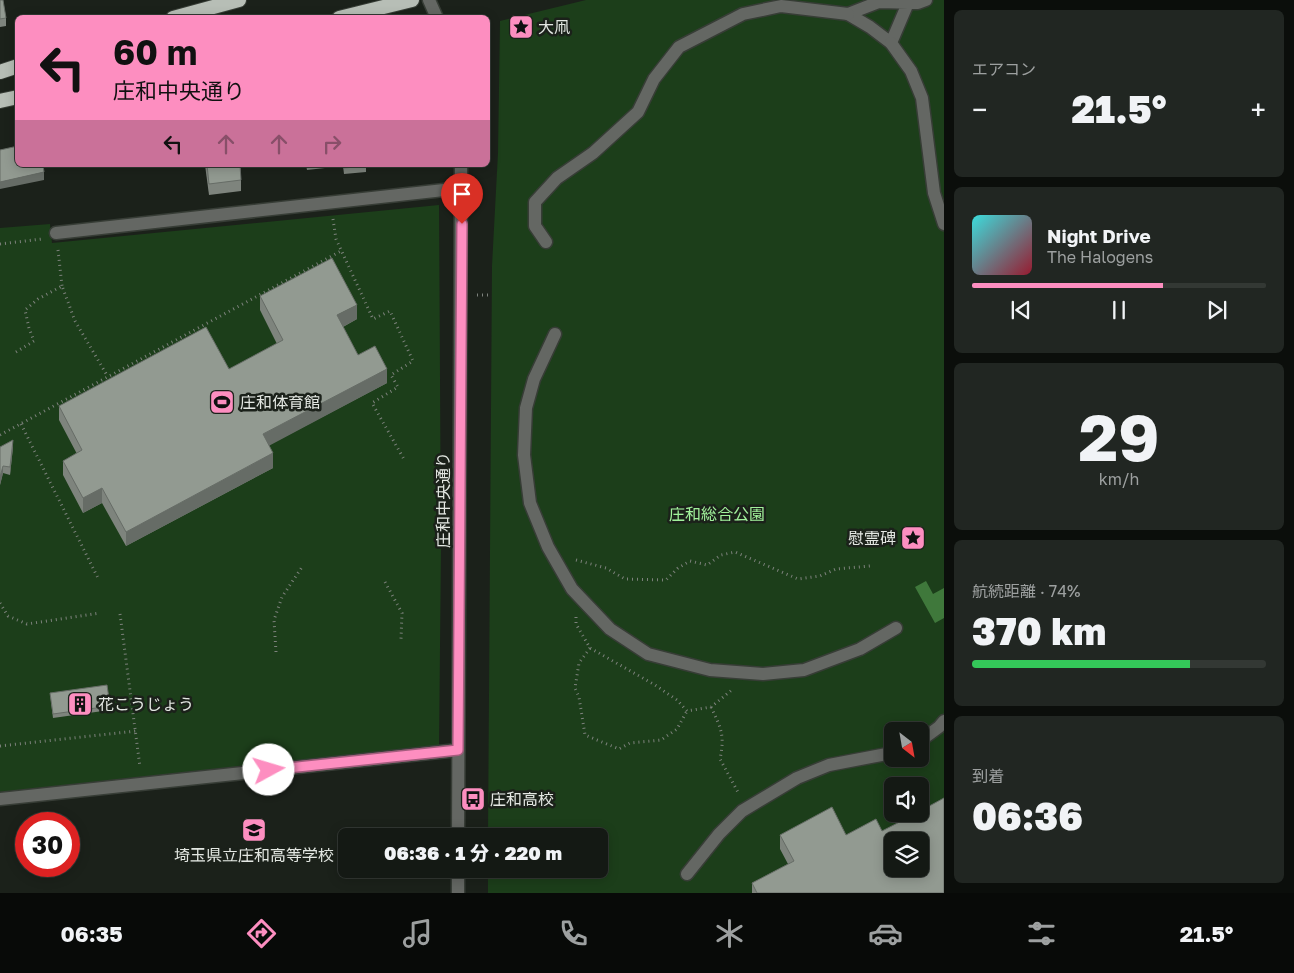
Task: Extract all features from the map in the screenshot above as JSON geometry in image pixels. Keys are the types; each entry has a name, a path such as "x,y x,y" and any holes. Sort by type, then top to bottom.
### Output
{"highway":[{"path":"184,15 239,0"},
{"path":"352,15 412,0"},
{"path":"0,72 15,67"},
{"path":"0,101 15,98"}],"street":[{"path":"429,0 436,15"},
{"path":"848,14 879,2 918,3 926,0"},
{"path":"891,43 908,2"},
{"path":"546,242 535,226 535,202 557,178 593,153 638,112 654,79 679,47 743,14 781,6 848,14 870,27 891,43 911,71 922,98 934,193 944,224"},
{"name":"庄和中央通り","path":"458,828 461,167"},
{"path":"53,235 462,188"},
{"path":"555,334 534,379 526,408 524,455 530,503 548,547 572,589 610,629 648,654 710,670 763,674 804,670 860,649 896,628"},
{"path":"929,734 944,721"},
{"path":"0,799 458,750"},
{"path":"687,874 719,834 742,810 797,778 829,766 884,755"},
{"path":"458,878 458,893"}],"path":[{"path":"333,216 336,239 373,319 390,311 414,360 392,375 398,387 372,403 405,461"},
{"path":"0,244 53,235"},
{"path":"58,247 62,286 75,321 108,377"},
{"path":"0,435 341,251"},
{"path":"16,352 34,341 25,310 38,299 62,286"},
{"path":"21,424 98,578"},
{"path":"560,567 574,560 606,568 625,579 666,580 678,568 690,561 706,565 721,555 735,552 798,579 820,576 836,569 870,566"},
{"path":"276,652 274,620 282,597 302,567"},
{"path":"384,582 402,613 401,639"},
{"path":"0,603 8,616 27,624 100,613"},
{"path":"120,614 141,772"},
{"path":"590,648 580,663 575,688 579,697 585,735 619,749 630,744 661,740 677,729 687,711"},
{"path":"711,707 722,732 720,759 747,807"},
{"path":"0,746 136,731"}],"green space":[{"name":"庄和総合公園","path":"586,0 944,0 944,893 488,893 488,878 608,878 608,828 488,828 492,266 498,153 500,21"},
{"path":"439,205 441,550 439,745 0,792 0,228 50,224 52,243"}],"shaded area":[{"path":"926,581 933,594 944,588 944,618 935,623 915,587"}],"building":[{"path":"0,0 3,0 6,18 0,19"},
{"path":"15,147 15,167 43,167 44,172 0,182 0,150"},
{"path":"207,167 240,167 241,180 209,184"},
{"name":"庄和体育館","path":"332,258 357,305 337,315 358,355 375,346 387,369 263,434 273,453 126,532 102,488 83,498 63,461 82,450 59,406 206,327 229,369 283,340 260,296"},
{"path":"13,440 10,467 3,466 0,477 0,447"},
{"name":"花こうじょう","path":"107,685 110,706 53,714 50,693"},
{"path":"944,798 944,893 757,893 752,883 794,861 780,835 832,807 846,835 876,819 882,831 899,822 929,822 929,806"}],"place":[{"name":"大凧","path":"521,27"},
{"name":"庄和体育館","path":"222,402"},
{"name":"慰霊碑","path":"913,538"},
{"name":"花こうじょう","path":"80,704"},
{"name":"庄和高校","path":"473,799"},
{"name":"埼玉県立庄和高等学校","path":"254,830"}],"route":[{"path":"269,770 458,750 462,224"}]}
